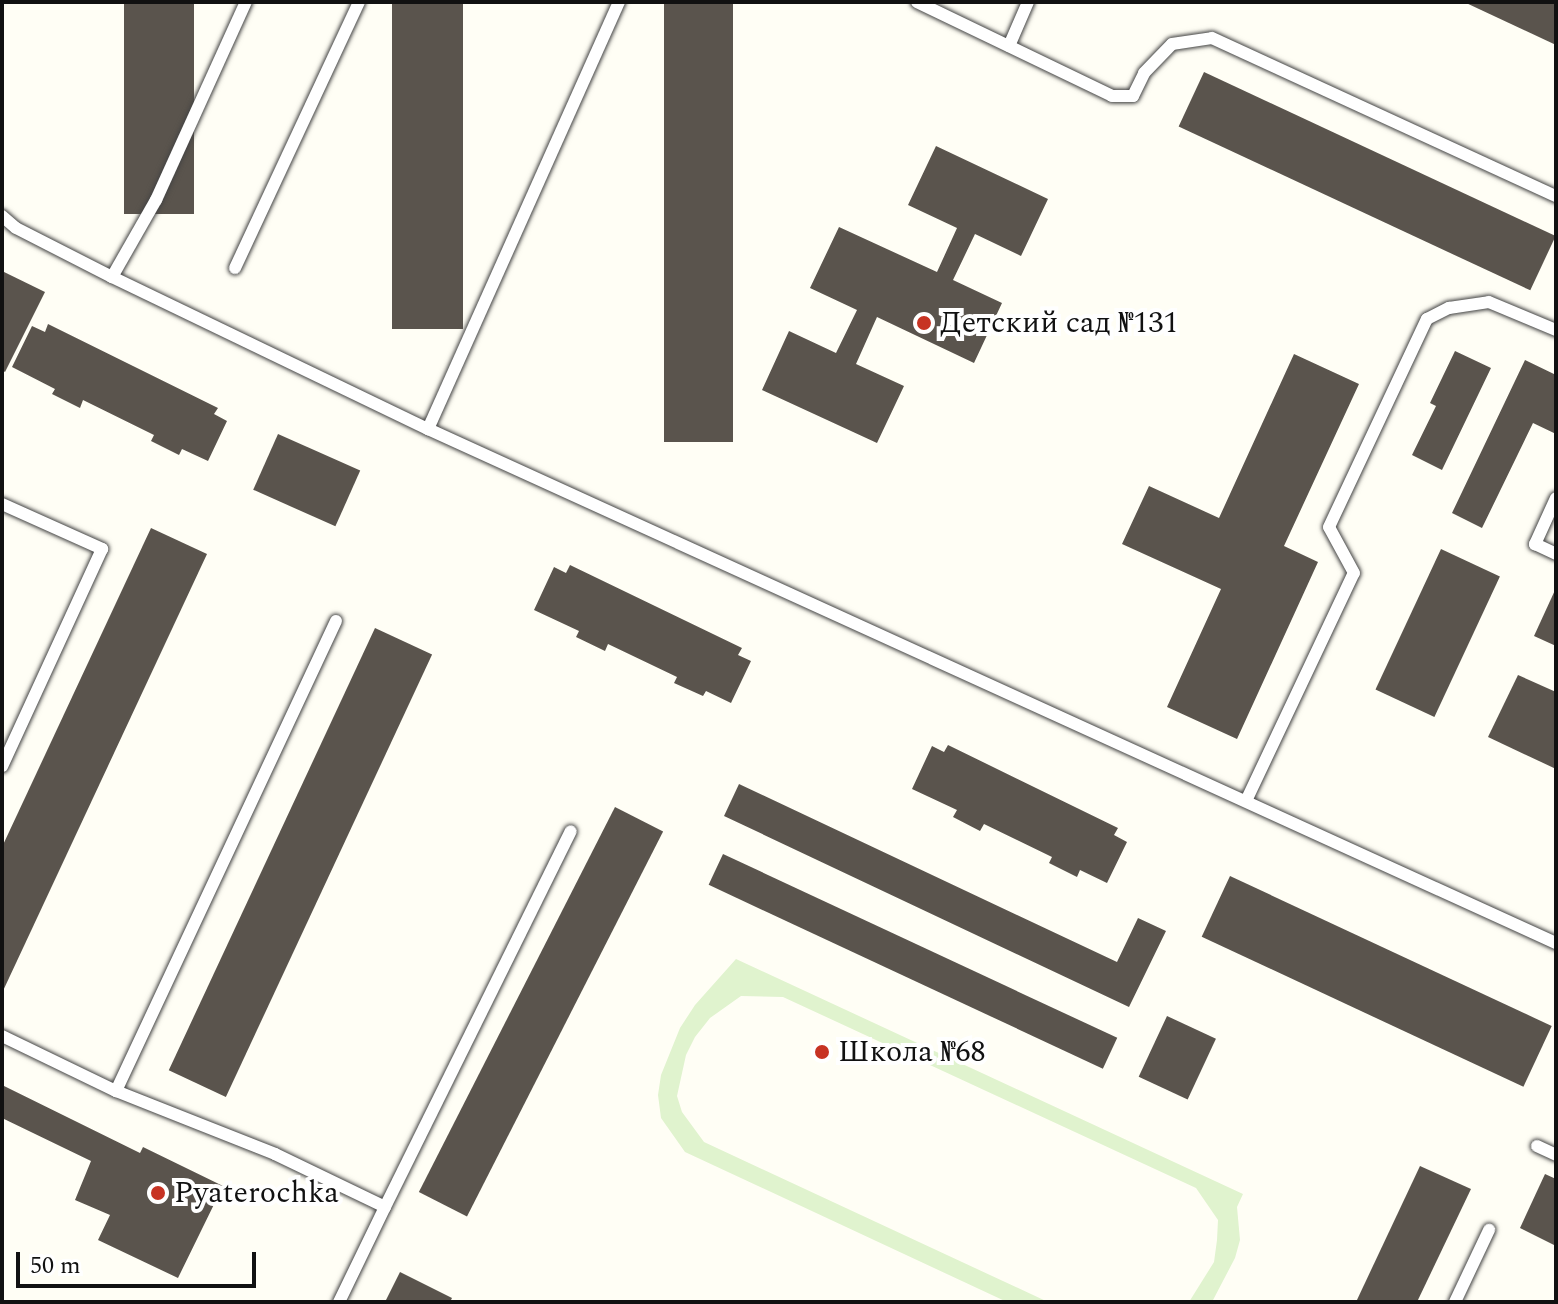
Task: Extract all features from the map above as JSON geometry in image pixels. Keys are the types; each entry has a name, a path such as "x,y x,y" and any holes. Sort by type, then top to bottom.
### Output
{"lane":[{"path":"112,277 156,200 246,2"},
{"path":"235,268 359,2"},
{"path":"428,429 619,2"},
{"path":"917,2 1112,96 1133,96 1144,73 1172,44 1212,38 1556,196"},
{"path":"1009,46 1028,2"},
{"path":"2,216 16,228 112,277 428,429 1556,943"},
{"path":"1246,801 1354,573 1329,527 1427,319 1449,308 1489,302 1556,330"},
{"path":"1556,498 1535,544 1556,554"},
{"path":"2,504 102,549 2,766"},
{"path":"116,1091 336,621"},
{"path":"339,1302 571,831"},
{"path":"2,1036 116,1091 275,1154 385,1207"},
{"path":"1537,1146 1556,1155"},
{"path":"1455,1302 1489,1230"}],"green space":[{"path":"736,959 1243,1194 1237,1207 1240,1240 1235,1258 1212,1302 1189,1302 1214,1262 1217,1240 1218,1220 1196,1188 783,997 741,996 710,1018 695,1037 686,1055 677,1096 682,1112 704,1142 1048,1302 1007,1302 685,1152 661,1118 658,1095 661,1075 680,1028 695,1005"}],"building":[{"path":"124,2 194,2 194,214 124,214"},
{"path":"392,2 463,2 463,329 392,329"},
{"path":"664,2 733,2 733,442 664,442"},
{"path":"1464,2 1556,2 1556,45"},
{"path":"1204,72 1556,236 1530,290 1179,126"},
{"path":"936,146 1048,199 1021,256 975,234 953,280 1002,303 974,363 877,317 856,364 904,386 877,443 762,390 789,331 836,353 857,310 810,288 839,227 937,272 957,228 908,205"},
{"path":"2,271 45,292 5,372 2,370"},
{"path":"48,324 218,408 214,414 227,421 208,461 182,449 179,455 151,441 154,435 83,400 80,408 52,394 55,389 12,367 32,326 45,332"},
{"path":"1455,351 1491,368 1442,470 1412,455 1436,406 1430,403"},
{"path":"1294,354 1359,384 1284,546 1318,562 1237,739 1167,707 1221,589 1122,544 1149,486 1219,518"},
{"path":"1525,360 1556,375 1556,434 1533,423 1482,528 1452,513"},
{"path":"278,434 360,471 335,526 253,490"},
{"path":"151,528 207,554 2,993 2,847"},
{"path":"1441,549 1500,576 1434,717 1375,689"},
{"path":"570,565 742,648 738,655 751,661 731,703 706,691 703,696 674,683 677,677 608,644 605,651 576,637 579,631 534,610 554,567 566,573"},
{"path":"1556,588 1556,646 1534,636"},
{"path":"375,628 432,655 226,1097 169,1070"},
{"path":"1518,675 1556,692 1556,769 1488,737"},
{"path":"948,745 1118,828 1114,835 1127,842 1107,883 1080,870 1077,877 1049,863 1052,857 984,824 980,831 953,817 957,810 912,789 932,746 944,752"},
{"path":"739,784 1117,962 1138,918 1166,931 1129,1007 724,816"},
{"path":"615,807 663,832 467,1216 419,1192"},
{"path":"723,854 1117,1038 1103,1069 709,885"},
{"path":"1230,876 1552,1026 1523,1087 1202,937"},
{"path":"1167,1016 1216,1039 1188,1100 1139,1077"},
{"path":"2,1085 140,1153 143,1147 223,1186 178,1278 98,1240 110,1215 75,1200 91,1161 2,1118"},
{"path":"1420,1166 1471,1189 1417,1302 1356,1302"},
{"path":"1545,1174 1556,1179 1556,1246 1520,1228"},
{"path":"400,1272 452,1298 450,1302 385,1302"}],"place":[{"name":"Детский сад №131","path":"924,323"},
{"name":"Школа №68","path":"822,1052"},
{"name":"Pyaterochka","path":"158,1193"}]}
